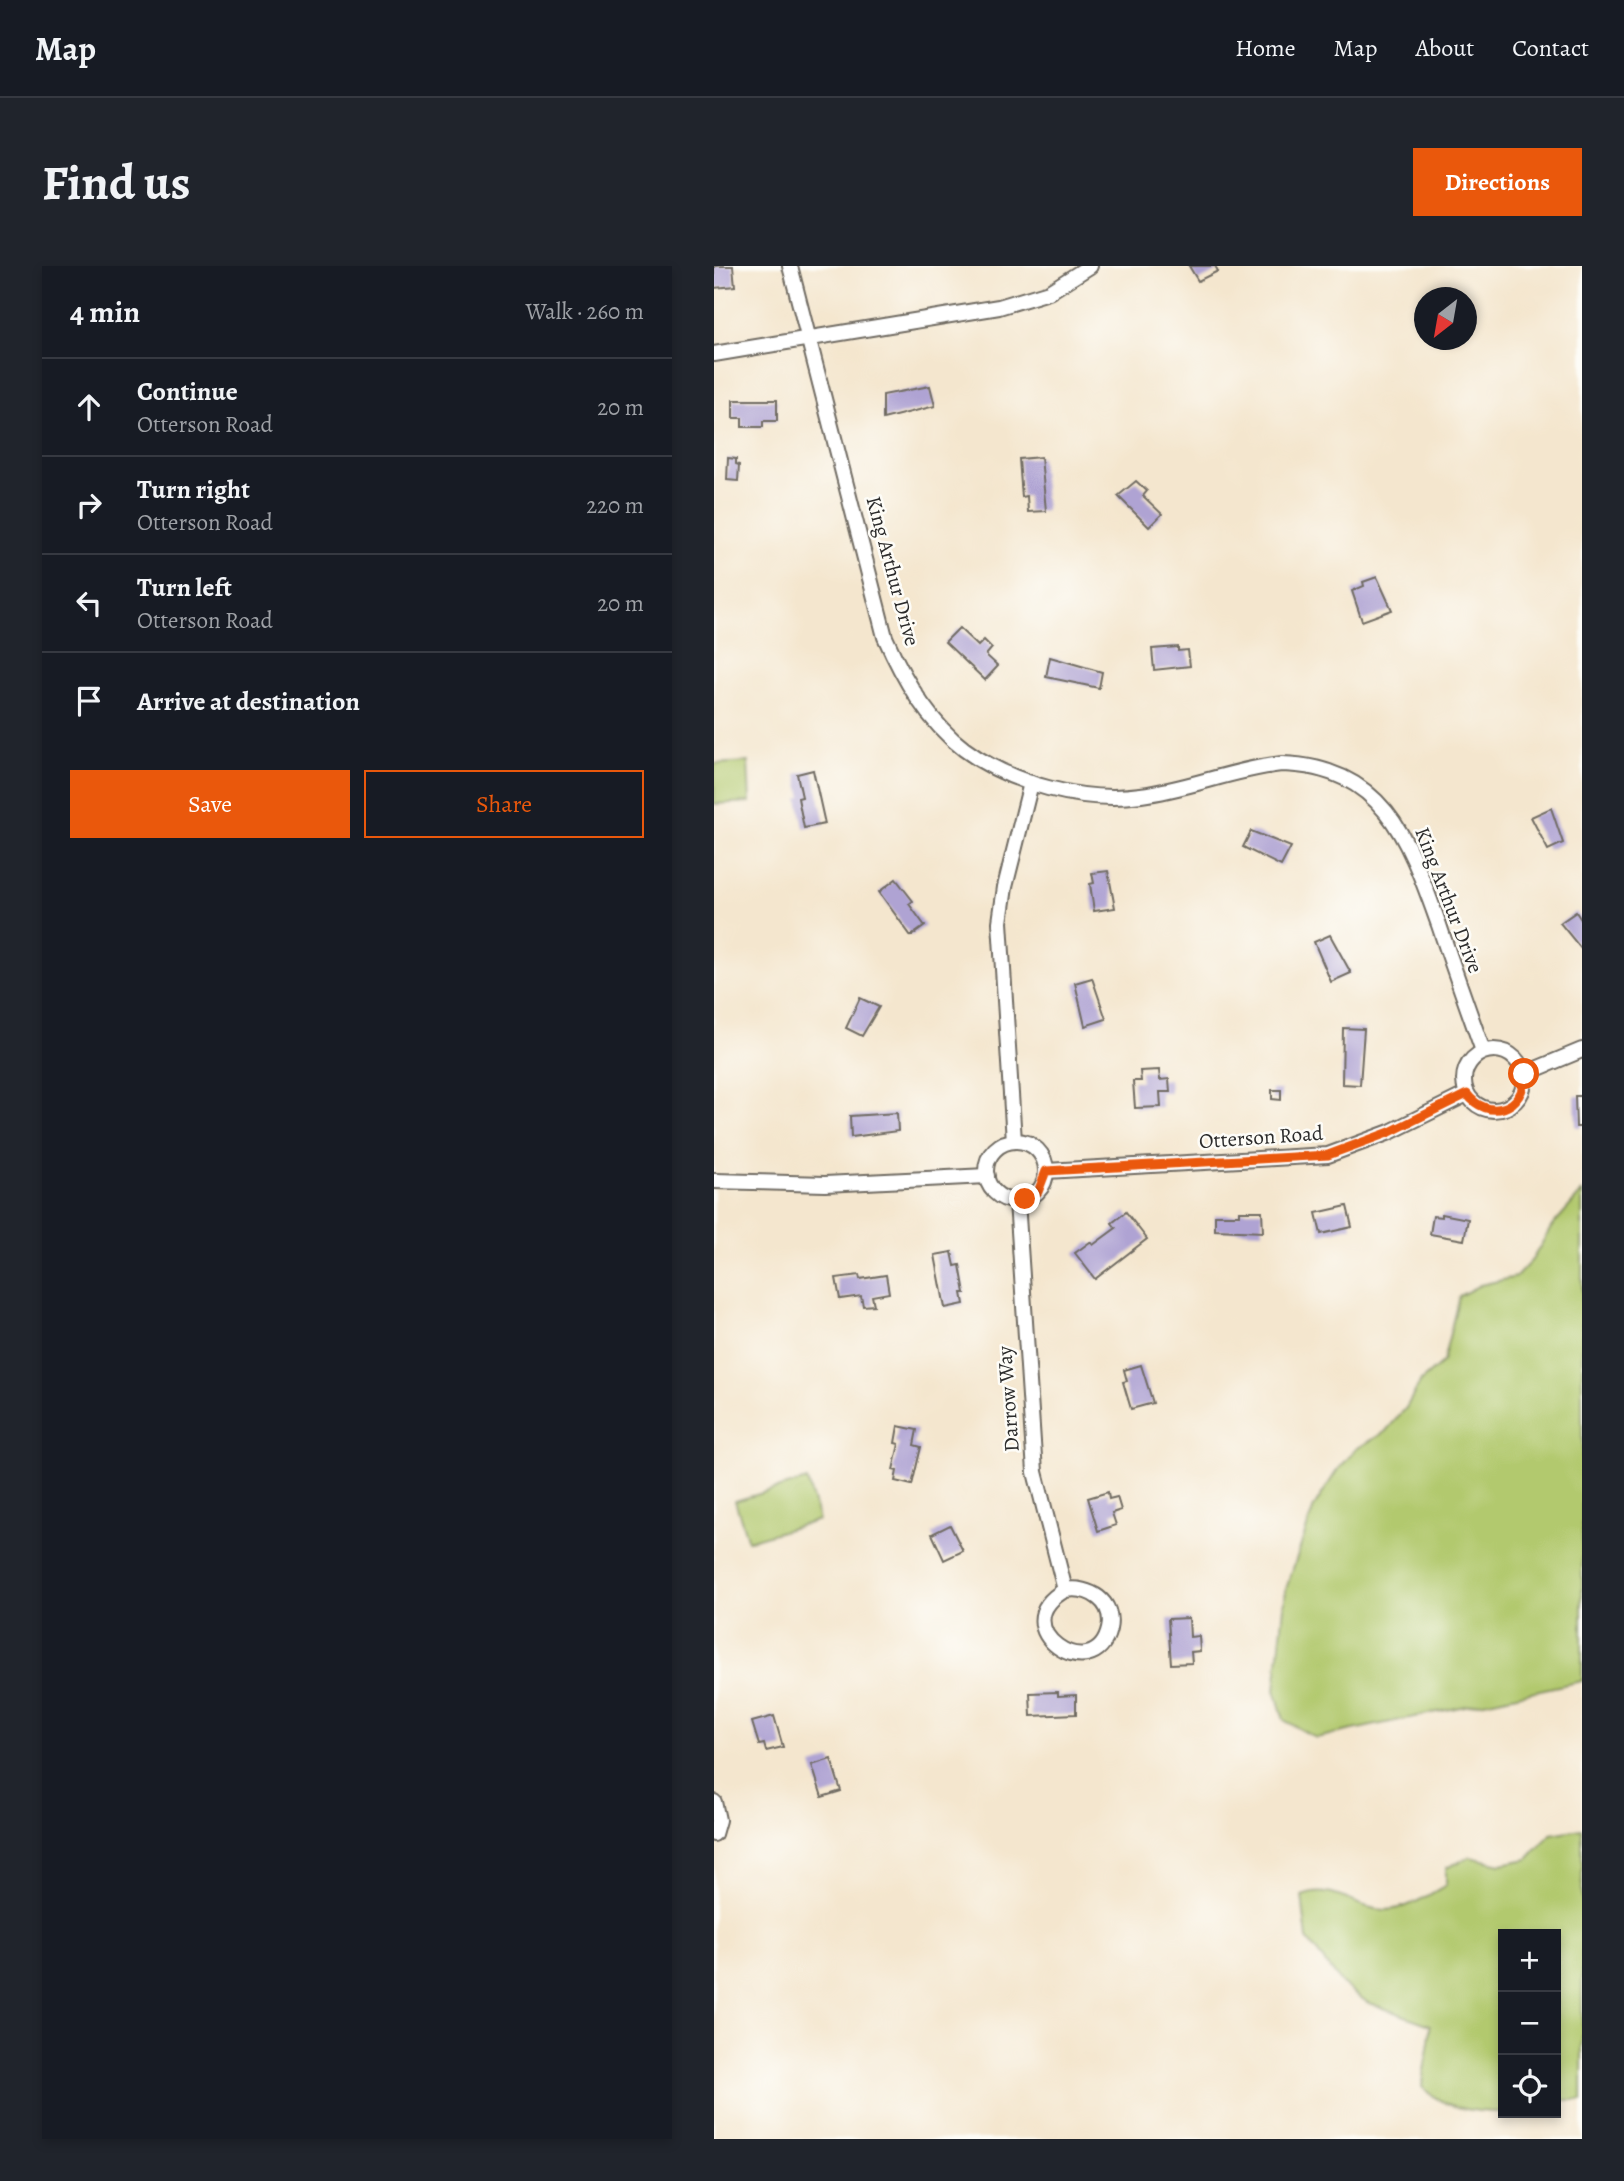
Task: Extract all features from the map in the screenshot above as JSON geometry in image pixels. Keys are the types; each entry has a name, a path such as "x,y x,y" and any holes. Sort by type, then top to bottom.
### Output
{"street":[{"name":"King Arthur Drive","path":"790,266 876,603 899,668 928,712 964,749 1031,783 1090,795 1125,796 1282,764 1314,767 1346,779 1380,803 1409,845 1483,1051"},
{"path":"714,354 999,307 1049,292 1090,266"},
{"path":"1014,1141 1000,922 1007,876 1031,783"},
{"path":"1501,1050 1509,1053 1521,1066 1524,1074 1522,1093 1509,1107 1500,1110 1481,1107 1467,1094 1465,1069 1476,1055 1483,1051 1501,1050"},
{"path":"1524,1074 1582,1050"},
{"name":"Otterson Road","path":"1046,1171 1328,1155 1390,1132 1467,1094"},
{"path":"1014,1141 1037,1149 1046,1171 1038,1192 1017,1201 997,1194 987,1176 988,1161 995,1149 1014,1141"},
{"path":"714,1181 825,1184 987,1176"},
{"name":"Darrow Way","path":"1017,1201 1035,1472 1065,1590"},
{"path":"1076,1588 1096,1594 1108,1611 1110,1621 1104,1641 1086,1653 1075,1655 1054,1646 1044,1626 1048,1604 1065,1590 1076,1588"},
{"path":"714,1802 719,1820 714,1834"}],"green space":[{"path":"748,762 750,802 714,804 714,764"},
{"path":"1582,1192 1582,1681 1316,1738 1284,1720 1275,1690 1286,1589 1314,1507 1336,1472 1356,1449 1385,1432 1406,1408 1421,1381 1443,1362 1459,1296 1480,1285 1516,1277 1532,1260 1552,1226"},
{"path":"807,1480 819,1520 748,1541 735,1501"},
{"path":"1582,1829 1582,2100 1561,2100 1561,1929 1498,1929 1498,2112 1449,2105 1422,2087 1430,2025 1367,2002 1342,1984 1307,1939 1302,1896 1324,1893 1375,1909 1402,1907 1446,1885 1446,1868 1470,1857 1501,1864 1528,1859 1551,1834"}],"building":[{"path":"714,266 733,266 735,286 714,288"},
{"path":"1189,266 1215,266 1218,271 1198,281"},
{"path":"930,386 935,406 883,419 883,395"},
{"path":"733,400 777,400 777,421 763,421 763,427 742,427 742,418 733,418"},
{"path":"1041,457 1046,511 1028,512 1027,496 1022,497 1019,459"},
{"path":"728,458 736,459 736,464 739,465 738,481 727,480"},
{"path":"1136,481 1147,491 1143,496 1162,514 1149,527 1118,496"},
{"path":"1377,577 1392,610 1362,621 1352,591 1364,586 1363,582"},
{"path":"959,628 978,646 984,640 992,648 986,655 998,666 985,680 945,642"},
{"path":"1178,647 1178,651 1188,650 1190,666 1154,670 1152,649"},
{"path":"1050,657 1102,672 1099,688 1046,677"},
{"path":"813,770 825,824 804,828 797,774"},
{"path":"1551,808 1563,843 1548,850 1531,817"},
{"path":"1251,831 1291,847 1281,866 1243,847"},
{"path":"1108,871 1115,908 1094,911 1090,884 1094,883 1092,873"},
{"path":"896,879 913,901 909,904 925,926 911,936 879,892"},
{"path":"1576,912 1582,921 1582,950 1560,923"},
{"path":"1330,935 1351,973 1331,982 1314,942"},
{"path":"1092,978 1106,1019 1085,1026 1075,983"},
{"path":"860,998 879,1007 862,1036 846,1028"},
{"path":"1343,1028 1364,1029 1360,1085 1342,1084"},
{"path":"1159,1070 1160,1080 1169,1079 1170,1092 1160,1092 1161,1107 1135,1108 1133,1081 1141,1081 1140,1071"},
{"path":"1272,1090 1281,1090 1281,1100 1272,1099"},
{"path":"1575,1096 1582,1096 1582,1127 1576,1127"},
{"path":"897,1113 898,1131 851,1137 850,1116"},
{"path":"1347,1206 1352,1227 1321,1234 1316,1213"},
{"path":"1239,1211 1262,1211 1263,1232 1215,1230 1215,1215 1239,1215"},
{"path":"1126,1212 1147,1239 1095,1279 1075,1253 1090,1242 1093,1245 1116,1228 1112,1223"},
{"path":"1442,1214 1468,1219 1464,1240 1430,1234 1433,1216 1442,1217"},
{"path":"952,1252 955,1266 960,1265 965,1293 962,1293 964,1304 945,1308 935,1255"},
{"path":"859,1275 860,1279 886,1275 889,1293 872,1296 874,1305 863,1306 861,1296 840,1299 836,1278"},
{"path":"1141,1365 1153,1403 1131,1409 1123,1382 1127,1381 1124,1370"},
{"path":"898,1426 917,1430 914,1445 921,1447 912,1485 895,1481 897,1471 893,1470 899,1444 895,1443"},
{"path":"1108,1492 1109,1499 1117,1497 1121,1510 1112,1513 1116,1525 1098,1531 1088,1498"},
{"path":"950,1525 963,1551 944,1560 932,1534"},
{"path":"1189,1618 1190,1637 1199,1636 1200,1651 1191,1652 1192,1663 1171,1664 1168,1619"},
{"path":"1058,1692 1058,1696 1076,1695 1076,1714 1031,1716 1030,1693"},
{"path":"774,1716 783,1747 766,1751 764,1744 759,1745 752,1722"},
{"path":"831,1759 841,1791 822,1797 812,1765"}],"route":[{"path":"1025,1199 1038,1192 1046,1171 1328,1155 1390,1132 1467,1094 1473,1102 1490,1110 1509,1107 1522,1093 1524,1074"}]}
